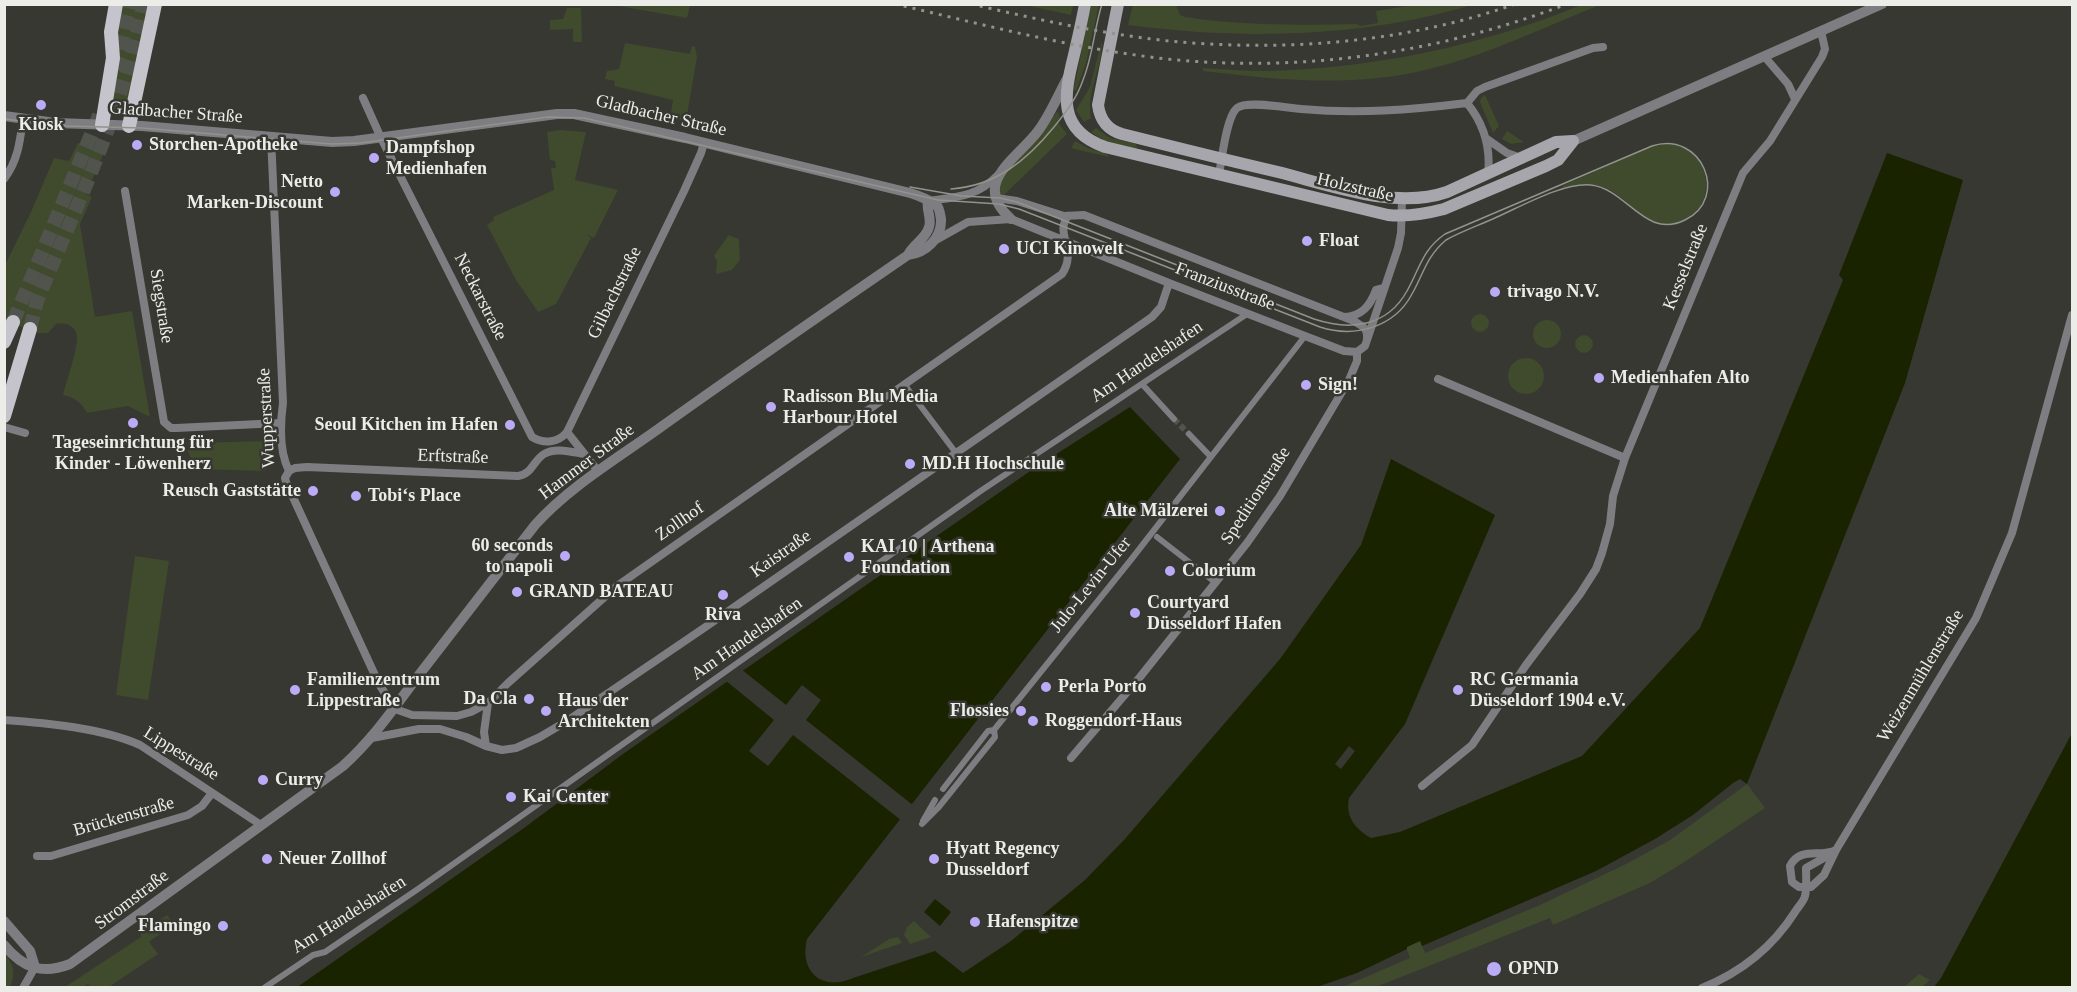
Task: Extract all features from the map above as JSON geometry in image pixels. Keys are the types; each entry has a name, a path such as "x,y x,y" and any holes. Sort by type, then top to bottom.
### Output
{"main road":[{"path":"102,125 113,58 111,32 116,4"},
{"path":"129,126 155,4"},
{"name":"Holzstraße","path":"1085,4 1069,75 1066,93 1067,111 1072,124 1088,140 1105,147 1388,215 1402,216 1429,213 1444,208 1546,166 1558,160 1573,141"},
{"name":"Holzstraße","path":"1118,4 1098,101 1101,118 1117,133 1361,192 1402,199 1438,195 1556,142 1573,141"},
{"path":"4,342 13,322"},
{"path":"4,416 30,329"}],"street":[{"name":"Holzstraße","path":"1573,141 1882,4"},
{"name":"Kesselstraße","path":"1422,786 1472,745 1526,665 1580,594 1596,569 1610,524 1613,496 1625,458 1743,172 1770,141 1824,54 1821,31"},
{"path":"1219,174 1231,119 1233,113 1241,106 1388,112 1467,103 1477,91 1493,83 1593,48 1603,47"},
{"path":"1764,56 1788,84 1795,99"},
{"path":"928,202 969,195 987,186 1043,124 1069,75"},
{"path":"363,98 381,138"},
{"path":"1467,103 1487,139 1488,174"},
{"name":"Gladbacher Straße","path":"4,116 56,123 129,126 332,142 381,138 557,114 574,114 910,193 928,202"},
{"path":"4,179 18,154 23,119"},
{"name":"Wupperstraße","path":"271,137 283,403 280,423 284,461 288,471 285,478 379,684 395,709"},
{"name":"Neckarstraße","path":"381,138 532,437 550,442 562,438 567,432"},
{"path":"1487,139 1507,153 1521,158"},
{"name":"Gilbachstraße","path":"567,432 684,191 704,143"},
{"path":"999,174 995,184 996,198 1001,209 1011,219"},
{"name":"Siegstraße","path":"125,191 163,419 167,425 176,428 280,423"},
{"name":"Franziusstraße","path":"996,198 1017,201 1057,214 1084,215 1354,321 1365,327 1368,332 1367,338"},
{"path":"1357,352 1362,350 1367,338 1398,248 1402,199"},
{"path":"928,202 935,204 940,210 941,227 936,240"},
{"name":"Hammer Straße","path":"908,255 911,248 929,228 928,202"},
{"path":"1066,241 1063,226 1068,216"},
{"name":"Franziusstraße","path":"936,240 968,222 1011,219 1247,314 1344,351 1357,352"},
{"name":"Hammer Straße","path":"261,825 343,766 372,738 535,525 552,508 598,471 781,341 908,255 916,254 936,240"},
{"name":"Zollhof","path":"395,709 412,715 450,717 471,712 488,703 617,586 1062,274 1068,262 1066,241"},
{"name":"Kaistraße","path":"372,738 419,729 440,729 502,750 516,748 533,741 567,721 1152,317 1161,307 1169,284"},
{"path":"1337,315 1349,316 1362,312 1371,302 1376,290 1384,288"},
{"name":"Am Handelshafen","path":"264,987 313,955 325,952 409,896 973,496 1247,314"},
{"name":"Weizenmühlenstraße","path":"1702,987 1737,972 1760,954 1789,922 1805,897 1806,868 1836,850 1976,618 2012,533 2073,315"},
{"name":"Julo-Levin-Ufer","path":"935,800 921,824 938,808 994,737 994,730 1123,570 1305,336"},
{"name":"Speditionstraße","path":"1071,758 1216,583 1280,496 1349,380 1357,361 1357,352"},
{"path":"1437,379 1625,458"},
{"path":"904,384 956,453"},
{"path":"1142,384 1174,419"},
{"path":"4,427 25,433"},
{"path":"567,432 598,471"},
{"path":"1189,434 1211,457"},
{"name":"Erftstraße","path":"288,471 307,467 518,476 528,473 541,457 548,453 566,451 584,454"},
{"path":"1157,537 1216,583"},
{"path":"486,746 484,732 488,703"},
{"name":"Lippestraße","path":"4,720 105,732 123,737 140,745 261,825"},
{"name":"Julo-Levin-Ufer","path":"943,789 988,731 994,730"},
{"name":"Brückenstraße","path":"37,856 51,856 188,815 202,806 212,793"},
{"name":"Stromstraße","path":"35,967 56,969 70,964 261,825"},
{"path":"1836,850 1820,880 1811,887 1799,887 1792,882 1789,872 1792,862 1803,854 1829,854 1836,850"},
{"path":"4,921 30,951 35,967 23,987"},
{"path":"4,945 19,961 35,967"}],"shaded area":[{"path":"1073,4 1071,15 1025,5"},
{"path":"120,5 150,5 128,101 111,101 115,29"},
{"path":"613,5 690,5 687,18"},
{"path":"1091,5 1099,5 1086,63 1076,91 1075,83"},
{"path":"1133,5 1176,5 1180,15 1185,17 1228,22 1292,25 1357,24 1360,26 1378,23 1376,11 1414,5 1472,5 1430,16 1344,30 1258,34 1214,33 1128,25"},
{"path":"1581,5 1600,5 1473,56 1401,75 1373,79 1316,80 1203,71 1203,68 1267,71 1307,69 1387,60 1505,32"},
{"path":"567,8 581,8 582,42 573,42 573,29 550,30 550,20 563,19"},
{"path":"1102,40 1102,50 1091,98 1091,118 1084,122 1076,110 1090,87"},
{"path":"625,43 690,54 692,46 695,47 697,57 686,121 670,118 673,100 614,86 615,81 605,79 607,71 619,69"},
{"path":"1485,95 1499,126 1493,133 1480,102"},
{"path":"1058,111 1060,118 1057,121 1067,134 1004,195 1000,195 999,187 1002,176"},
{"path":"1096,128 1110,138 1136,144 1137,147 1136,149 1105,141 1091,132"},
{"path":"561,130 586,132 575,180 618,190 594,238 586,234 591,238 556,304 538,312 516,280 487,225 494,220 493,217 554,190 551,168 556,168 555,161 550,160 547,132"},
{"path":"1507,131 1524,142 1511,144 1502,139"},
{"path":"1075,141 1107,154 1109,157 1071,148"},
{"path":"78,143 107,146 86,194 92,197 80,224 95,317 132,311 150,417 128,406 87,413 77,401 63,395 77,344 77,334 70,326 56,324 48,333 38,333 6,321 5,324 5,265 54,158 69,161"},
{"path":"1666,144 1683,148 1695,156 1703,168 1706,182 1705,196 1699,208 1688,218 1672,224 1658,223 1646,218 1614,193 1601,186 1584,184 1564,188 1562,186 1651,147"},
{"path":"1887,153 1963,180 1905,383 1747,784 1740,779 1733,783 1693,815 1596,871 1422,946 1420,941 1357,973 1317,987 296,988 524,828 623,754 1036,467 1130,407 1180,459 807,939 806,961 815,976 831,982 842,982 935,951 963,973 1011,941 1085,880 1124,840 1280,659 1361,545 1391,459 1495,515 1405,724 1349,798 1348,811 1352,821 1371,838 1400,832 1582,756 1700,628 1843,280 1839,275"},
{"path":"728,235 739,239 740,260 732,270 716,274 717,261 714,256"},
{"path":"1476,314 1484,314 1489,319 1487,330 1476,332 1471,327 1471,319"},
{"path":"1547,320 1557,324 1561,334 1557,344 1547,348 1537,344 1533,334 1537,324"},
{"path":"1580,335 1588,335 1593,340 1591,351 1580,353 1575,348 1575,340"},
{"path":"1526,358 1539,363 1544,376 1539,389 1526,394 1513,389 1508,376 1513,363"},
{"path":"269,441 271,465 264,471 195,469 188,451 188,443"},
{"path":"135,556 169,561 148,700 116,695"},
{"path":"2072,733 2071,988 1934,987 1941,978"},
{"path":"1747,784 1765,808 1650,883 1553,925 1550,918 1376,987 1340,988 1410,958 1406,947 1420,941 1425,953 1540,905 1624,865 1670,840"},
{"path":"935,899 951,912 940,926 924,912"},
{"path":"167,915 174,924 149,942 158,954 109,987 91,987 88,984 82,987 65,987 141,937 141,933"},
{"path":"914,921 931,937 910,944 904,935 907,927"},
{"path":"898,937 902,943 861,957 889,939"},
{"path":"4,953 13,969 10,987 5,987"},
{"path":"1919,974 1930,980 1922,987 1904,987"}],"pier":[{"path":"741,669 786,705 802,685 821,700 806,720 914,806 902,821 793,735 768,766 749,751 774,720 725,680"},
{"path":"1349,746 1355,751 1341,769 1335,764"}],"tunnel":[{"path":"115,70 130,4"},
{"path":"30,329 37,301 112,119 135,43 143,4"},
{"path":"13,322 100,113"},
{"path":"1174,419 1189,434"}],"tram line":[{"path":"951,189 967,187 996,177 1033,150 1054,127 1081,87 1102,4"},
{"path":"4,119 67,126 142,128 331,144 361,143 548,117 584,118 938,200 999,204 1019,209 1320,327 1346,331 1372,327 1395,315 1412,294 1434,253 1446,240 1543,196 1568,187 1591,185 1604,188 1647,219 1658,224 1671,224 1685,220 1699,210 1706,197 1708,183 1704,169 1696,157 1685,148 1670,144 1652,146 1445,234 1426,253 1399,303 1378,319 1354,325 1341,325 1314,319 1017,202 910,187"}],"railway":[{"path":"895,4 1030,36 1098,49 1167,59 1218,63 1320,61 1420,47 1518,21 1567,4"},
{"path":"971,4 1069,26 1144,38 1256,45 1300,44 1388,36 1431,28 1515,4"}],"place":[{"name":"Kiosk","path":"41,105"},
{"name":"Storchen-Apotheke","path":"137,145"},
{"name":"Dampfshop Medienhafen","path":"374,158"},
{"name":"Netto Marken-Discount","path":"335,192"},
{"name":"Float","path":"1307,241"},
{"name":"UCI Kinowelt","path":"1004,249"},
{"name":"trivago N.V.","path":"1495,292"},
{"name":"Medienhafen Alto","path":"1599,378"},
{"name":"Sign!","path":"1306,385"},
{"name":"Radisson Blu Media Harbour Hotel","path":"771,407"},
{"name":"Tageseinrichtung für Kinder - Löwenherz","path":"133,423"},
{"name":"Seoul Kitchen im Hafen","path":"510,425"},
{"name":"MD.H Hochschule","path":"910,464"},
{"name":"Reusch Gaststätte","path":"313,491"},
{"name":"Tobi‘s Place","path":"356,496"},
{"name":"Alte Mälzerei","path":"1220,511"},
{"name":"60 seconds to napoli","path":"565,556"},
{"name":"KAI 10 | Arthena Foundation","path":"849,557"},
{"name":"Colorium","path":"1170,571"},
{"name":"GRAND BATEAU","path":"517,592"},
{"name":"Riva","path":"723,595"},
{"name":"Courtyard Düsseldorf Hafen","path":"1135,613"},
{"name":"Perla Porto","path":"1046,687"},
{"name":"Familienzentrum Lippestraße","path":"295,690"},
{"name":"RC Germania Düsseldorf 1904 e.V.","path":"1458,690"},
{"name":"Da Cla","path":"529,699"},
{"name":"Haus der Architekten","path":"546,711"},
{"name":"Flossies","path":"1021,711"},
{"name":"Roggendorf-Haus","path":"1033,721"},
{"name":"Curry","path":"263,780"},
{"name":"Kai Center","path":"511,797"},
{"name":"Neuer Zollhof","path":"267,859"},
{"name":"Hyatt Regency Dusseldorf","path":"934,859"},
{"name":"Hafenspitze","path":"975,922"},
{"name":"Flamingo","path":"223,926"},
{"name":"OPND","path":"1494,969"}]}
